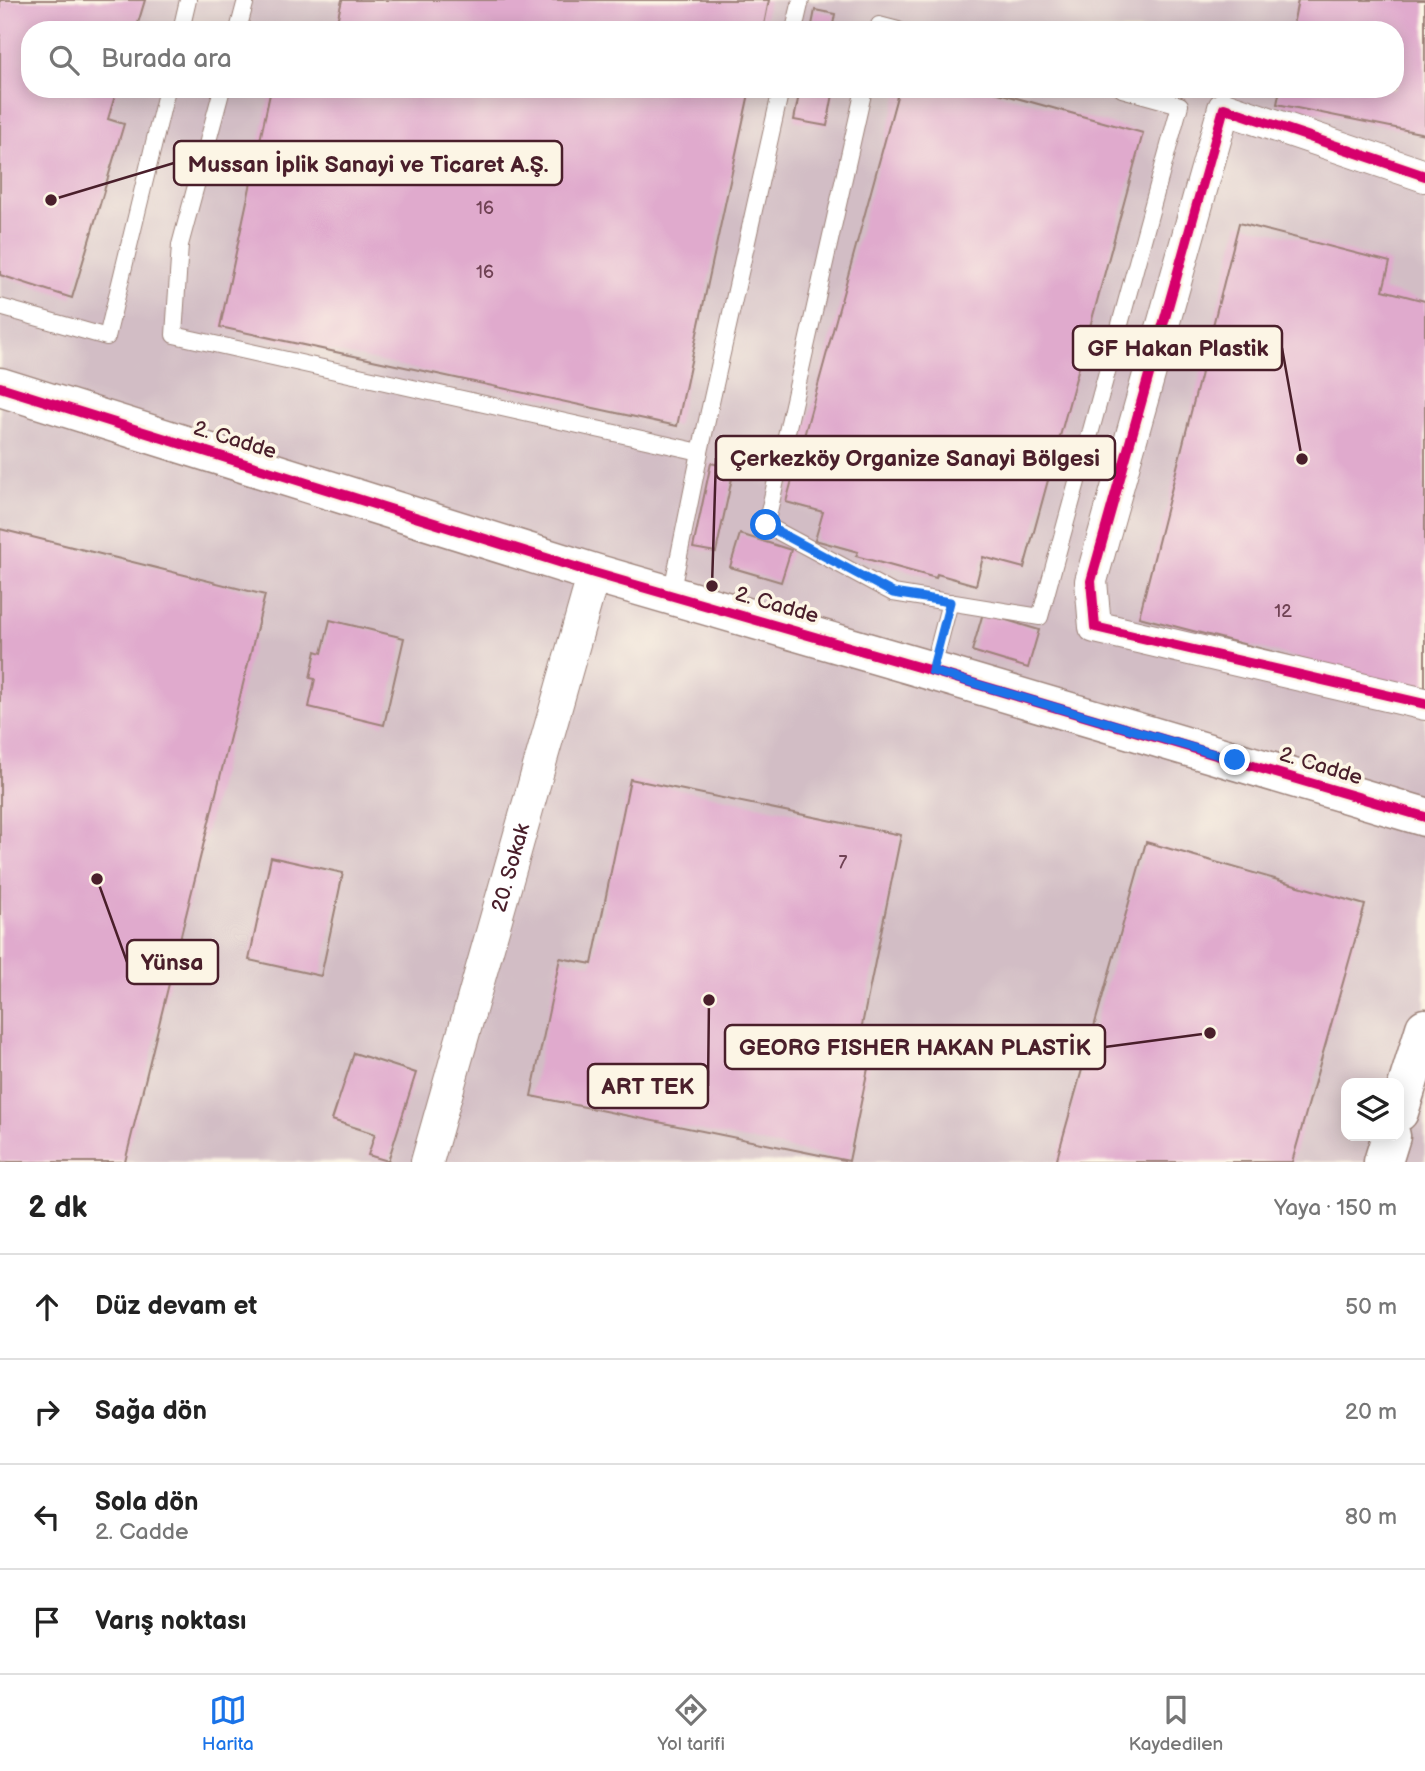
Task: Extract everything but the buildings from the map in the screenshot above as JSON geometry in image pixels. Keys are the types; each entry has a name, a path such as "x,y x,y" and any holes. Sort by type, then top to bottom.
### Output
{"street":[{"path":"1425,176 1224,108 1091,581 1095,627 1425,704"},
{"name":"2. Cadde","path":"0,387 594,573 1425,817"},
{"name":"20. Sokak","path":"427,1162 594,573"},
{"path":"1404,1096 1425,1028"},
{"path":"1383,1162 1389,1141"}],"lane":[{"path":"183,21 188,0"},
{"path":"240,21 246,0"},
{"path":"796,21 801,0"},
{"path":"0,307 107,337 165,98"},
{"path":"220,98 180,245 174,335 700,452"},
{"path":"671,595 681,539 779,98"},
{"path":"862,98 766,525 893,593 1040,617 1180,105 1155,98"},
{"path":"932,671 950,602"}],"shaded area":[{"path":"0,0 1425,0 1425,1162 0,1162"}],"cycle path":[{"path":"1425,176 1224,108 1091,581 1095,627 1425,704"},
{"path":"0,387 594,573 1425,817"}],"place":[{"name":"Mussan İplik Sanayi ve Ticaret A.Ş.","path":"51,200"},
{"name":"GF Hakan Plastik","path":"1302,459"},
{"name":"Çerkezköy Organize Sanayi Bölgesi","path":"712,586"},
{"name":"Yünsa","path":"97,879"},
{"name":"ART TEK","path":"709,1000"},
{"name":"GEORG FISHER HAKAN PLASTİK","path":"1210,1033"}],"route":[{"path":"766,525 893,593 950,602 932,671 1235,760"}]}
